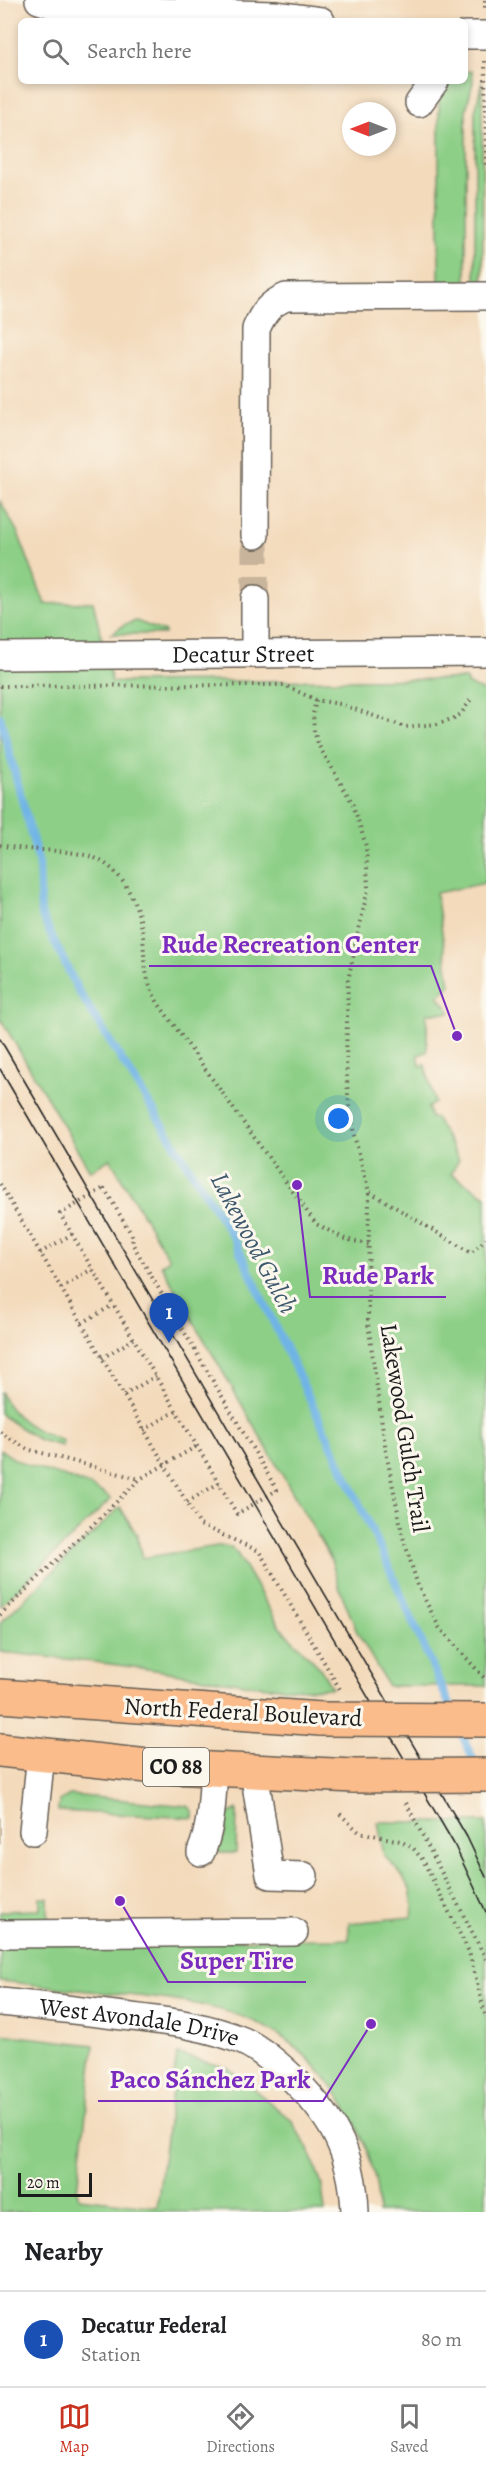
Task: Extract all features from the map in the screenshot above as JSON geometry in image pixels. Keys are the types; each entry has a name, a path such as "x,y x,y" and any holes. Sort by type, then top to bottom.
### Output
{"main road":[{"name":"North Federal Boulevard","path":"0,1696 321,1719 486,1720"},
{"name":"CO 88","path":"0,1750 148,1766 354,1776 486,1775"}],"street":[{"path":"39,0 66,9 274,15 298,18"},
{"path":"468,36 486,35"},
{"path":"419,103 433,84"},
{"path":"255,535 256,329 264,311 274,302 286,297 486,296"},
{"path":"255,599 255,654"},
{"name":"Decatur Street","path":"0,657 486,652"},
{"path":"33,1831 41,1754"},
{"path":"201,1852 210,1820 214,1769"},
{"path":"254,1771 270,1875 304,1876"},
{"path":"0,1934 294,1932"},
{"name":"West Avondale Drive","path":"0,2002 166,2022 216,2032 246,2042 279,2066 311,2096 324,2113 336,2132 352,2173 355,2212"}],"path":[{"path":"485,0 486,168"},
{"path":"0,686 284,685 316,700 339,704 405,727 437,724 454,718 461,714 471,699"},
{"name":"Lakewood Gulch Trail","path":"316,700 313,714 317,739 353,804 366,846 368,888 348,980 345,1025 348,1096 354,1135 369,1192 371,1245 368,1323 386,1452 403,1537 418,1586 440,1627 486,1680"},
{"path":"0,845 92,857 105,864 124,885 139,919 149,986 158,1003 316,1224 345,1239 371,1245"},
{"path":"0,1184 200,1525 259,1551 343,1695"},
{"path":"104,1188 133,1237 132,1243 277,1490 237,1514 92,1269 60,1214 104,1188"},
{"path":"369,1192 471,1253 486,1239"},
{"path":"40,1253 72,1234"},
{"path":"61,1288 92,1269"},
{"path":"82,1323 113,1305"},
{"path":"102,1358 134,1339"},
{"path":"124,1395 156,1377"},
{"path":"144,1430 176,1411"},
{"path":"0,1432 27,1449 140,1479"},
{"path":"0,1615 140,1479 197,1446"},
{"path":"187,1502 219,1483"},
{"path":"402,1795 486,1959"},
{"path":"340,1814 358,1832 400,1841 413,1848 423,1860 469,1953 484,2000 486,2018"}],"green space":[{"path":"472,71 473,82 466,110 466,292 439,292 439,95 451,84 468,84 468,72"},
{"path":"482,81 483,281 475,292 475,112"},
{"path":"0,501 18,533 45,604 93,602 112,682 466,679 467,684 486,692 486,883 436,893 450,985 438,996 450,1011 449,1013 427,1013 427,1052 418,1055 420,1066 425,1065 435,1103 428,1107 431,1118 435,1117 459,1160 451,1174 486,1196 486,1686 388,1686 357,1632 339,1587 331,1559 161,1265 169,1259 110,1159 90,1171 0,1018"},
{"path":"136,621 165,632 165,634 111,634 126,624"},
{"path":"0,1391 18,1416 43,1433 63,1441 62,1446 39,1440 4,1417 0,1413"},
{"path":"0,1449 26,1464 84,1484 111,1499 0,1606"},
{"path":"120,1507 137,1535 142,1558 218,1546 231,1547 280,1627 320,1668 332,1688 308,1689 243,1684 117,1665 0,1652 0,1623"},
{"path":"70,1795 188,1806 193,1811 193,1818 58,1811 59,1801"},
{"path":"237,1809 236,1853 219,1853 227,1815"},
{"path":"378,1822 486,1822 486,2212 378,2212 374,2173 361,2136 342,2101 308,2058 276,2033 258,2023 219,2009 179,2001 0,1981 0,1941 349,1939 349,1923 412,1917 410,1889 399,1871 384,1856"},
{"path":"40,1898 48,1898 48,1924 0,1924 0,1911 40,1910"},
{"path":"0,2034 94,2045 77,2191 79,2198 157,2207 177,2054 228,2068 291,2120 311,2154 322,2186 325,2212 0,2212"}],"waterway":[{"name":"Lakewood Gulch","path":"0,717 39,864 41,914 79,992 233,1237 384,1556 452,1711"},
{"name":"Lakewood Gulch","path":"459,1728 476,1766"}],"tunnel":[{"path":"255,535 255,599"}],"tram line":[{"path":"0,1039 467,1837 486,1877"},
{"path":"0,1069 454,1844 486,1912"}],"place":[{"name":"Rude Recreation Center","path":"457,1036"},
{"name":"Rude Park","path":"297,1185"},
{"name":"Decatur Federal","path":"169,1343"},
{"name":"Super Tire","path":"120,1901"},
{"name":"Paco Sánchez Park","path":"371,2024"}]}
